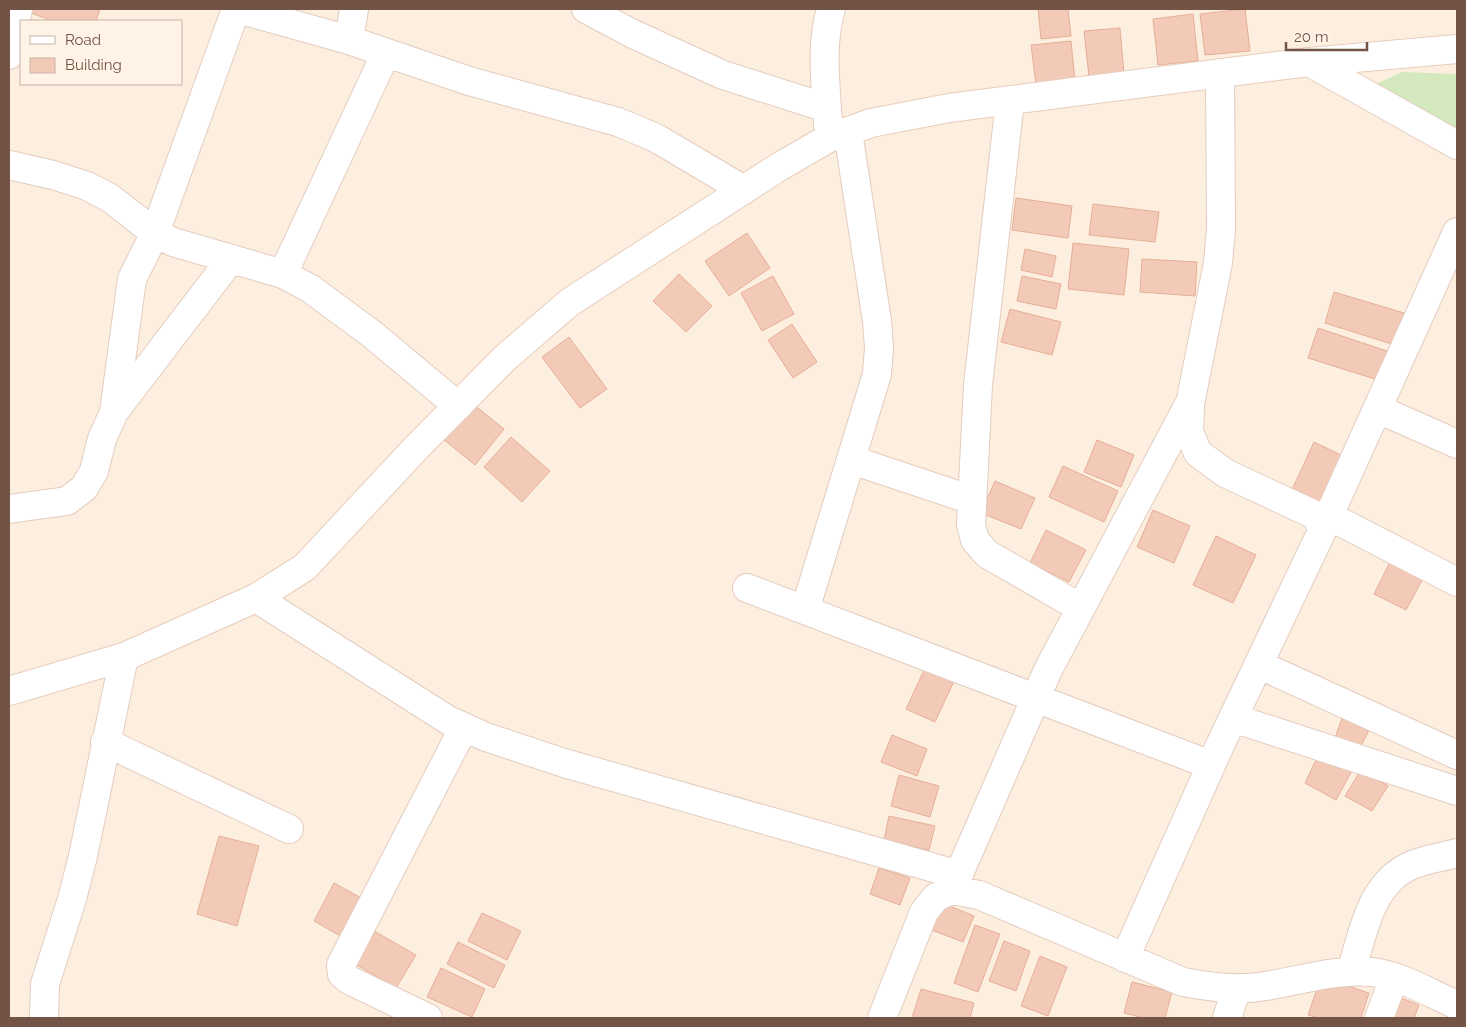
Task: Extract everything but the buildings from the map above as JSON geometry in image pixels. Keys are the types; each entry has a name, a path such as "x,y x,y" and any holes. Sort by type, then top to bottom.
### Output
{"street":[{"path":"9,55 18,9"},
{"path":"114,412 132,278 155,233 237,9 349,40 469,81 618,122 656,138 744,190"},
{"path":"349,40 354,9"},
{"path":"586,9 633,34 723,75 827,108"},
{"path":"805,610 877,374 879,348 838,135 827,108 825,79 826,24 831,9"},
{"path":"9,691 124,657 256,598 305,568 504,359 570,302 744,190 838,135 871,123 949,108 1309,62 1457,49"},
{"path":"283,274 386,53"},
{"path":"1309,62 1457,145"},
{"path":"1220,73 1221,229 1218,263 1190,404 1189,432 1198,453 1225,472 1318,516 1326,524 1457,582"},
{"path":"1010,101 978,385 970,525 975,540 986,554 1079,607"},
{"path":"9,165 53,174 87,186 110,198 155,233 200,251 283,274 312,289 458,406"},
{"path":"1125,958 1211,765 1326,524 1457,232"},
{"path":"9,509 67,501 84,488 94,471 102,439 114,412 231,260"},
{"path":"882,1018 924,912 936,897 956,882 1036,698 1079,607 1190,404"},
{"path":"1378,409 1457,444"},
{"path":"852,460 972,500"},
{"path":"747,588 1211,765"},
{"path":"256,598 448,720 486,738 532,754 956,882 979,895 1182,982 1213,988 1237,988 1265,986 1320,974 1373,972 1394,978 1457,1005"},
{"path":"44,1018 44,984 80,864 99,784 105,742 124,657"},
{"path":"1260,665 1457,755"},
{"path":"1233,718 1457,791"},
{"path":"410,1015 349,980 342,974 341,965 464,727"},
{"path":"105,742 289,829"},
{"path":"1351,972 1369,912 1380,892 1393,877 1412,865 1457,853"},
{"path":"1379,1018 1394,978"},
{"path":"1227,1018 1237,988"}],"green space":[{"path":"1402,72 1457,74 1457,137 1374,85"}]}
